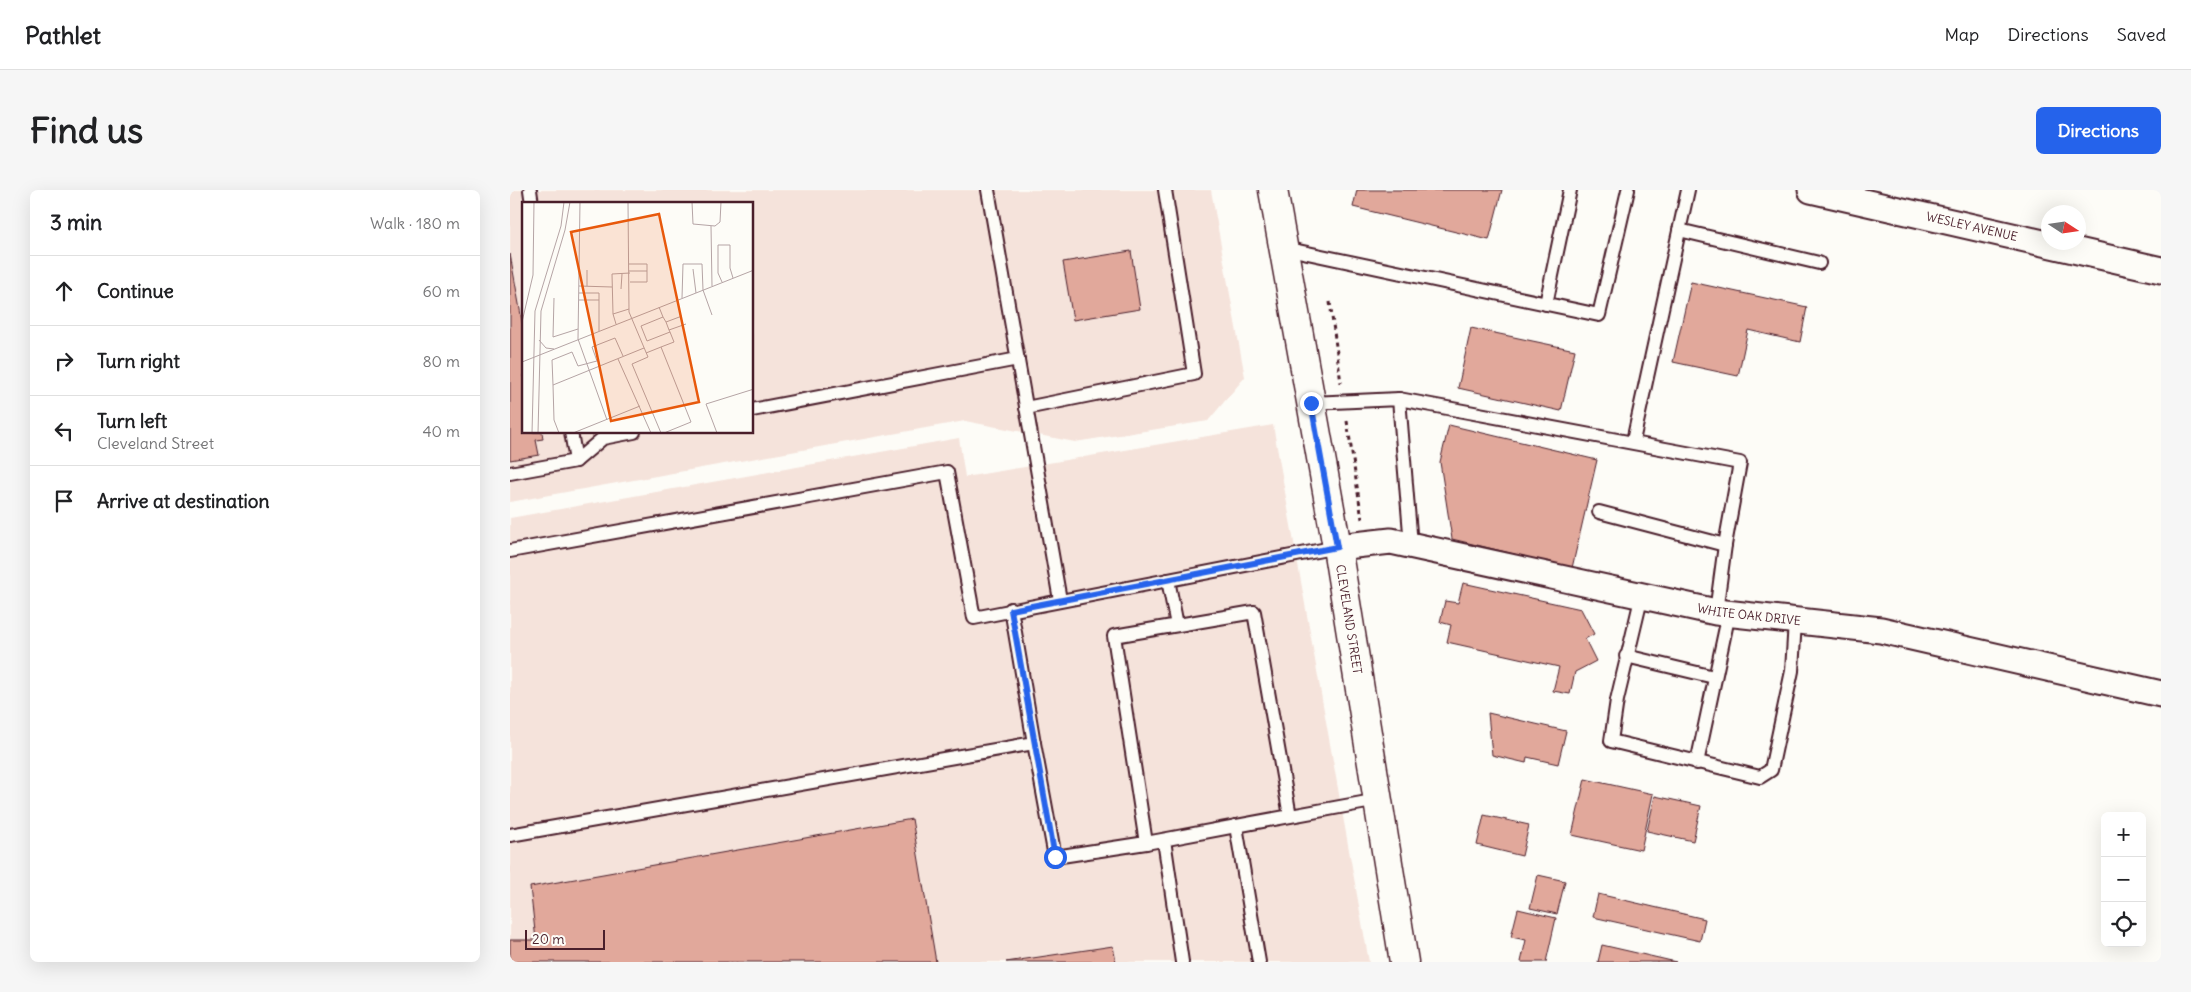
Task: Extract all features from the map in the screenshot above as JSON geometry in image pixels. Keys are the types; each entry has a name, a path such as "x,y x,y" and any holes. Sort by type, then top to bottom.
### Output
{"main road":[{"name":"CLEVELAND STREET","path":"1273,190 1337,547 1404,962"}],"street":[{"name":"WESLEY AVENUE","path":"1811,190 2161,270"},
{"name":"WHITE OAK DRIVE","path":"1337,547 1391,541 1722,612 1881,630 2161,694"}],"lane":[{"path":"988,190 1060,600"},
{"path":"1026,408 1194,374 1165,190"},
{"path":"1546,304 1570,190"},
{"path":"1284,248 1599,315 1628,190"},
{"path":"1633,442 1688,190"},
{"path":"1679,230 1819,263"},
{"path":"754,410 1018,359"},
{"path":"1399,399 1411,546"},
{"path":"1311,403 1399,399 1740,463 1725,545 1722,612 1714,677 1697,763"},
{"path":"571,434 576,461"},
{"path":"510,473 576,461 603,438 624,434"},
{"path":"510,551 947,472 974,618 1337,547"},
{"path":"1599,512 1725,545"},
{"path":"1168,580 1177,625"},
{"path":"1642,596 1626,656 1611,741 1760,777 1771,770 1792,671 1795,621"},
{"path":"1011,610 1055,857 1164,840 1378,800"},
{"path":"1146,843 1114,636 1254,612 1290,816"},
{"path":"1626,656 1714,677"},
{"path":"510,835 1034,743"},
{"path":"1236,826 1259,962"},
{"path":"1164,840 1182,962"}],"path":[{"path":"1330,302 1343,402 1366,544"}],"shaded area":[{"path":"510,190 1211,190 1245,377 1208,421 1075,442 965,421 510,502"},
{"path":"1273,425 1369,962 510,962 510,518 959,438 965,477"}],"building":[{"path":"1357,190 1502,190 1489,240 1353,207"},
{"path":"1131,251 1140,309 1073,320 1063,262"},
{"path":"510,254 522,321 522,434 542,434 543,439 536,440 539,455 510,460"},
{"path":"1691,282 1807,307 1800,342 1748,330 1738,376 1673,362"},
{"path":"1471,328 1575,350 1561,411 1458,388"},
{"path":"1449,425 1597,460 1572,568 1452,539 1440,462"},
{"path":"1463,583 1581,609 1594,634 1585,639 1596,661 1575,672 1570,694 1553,691 1559,667 1447,642 1451,625 1440,622 1445,601 1458,603"},
{"path":"1488,713 1566,731 1558,764 1527,757 1526,763 1492,755"},
{"path":"1585,779 1653,794 1641,850 1572,835"},
{"path":"1655,796 1701,806 1693,841 1647,831"},
{"path":"1484,815 1529,825 1522,856 1477,845"},
{"path":"912,819 936,962 510,962 510,940 536,940 530,887"},
{"path":"1538,875 1565,881 1557,914 1530,908"},
{"path":"1598,894 1705,919 1700,941 1593,917"},
{"path":"1518,909 1556,918 1546,962 1521,962 1526,940 1511,937"},
{"path":"1602,945 1676,962 1598,962"},
{"path":"1113,946 1116,962 1006,962"}],"route":[{"path":"1055,857 1011,610 1337,547 1311,403"}]}
